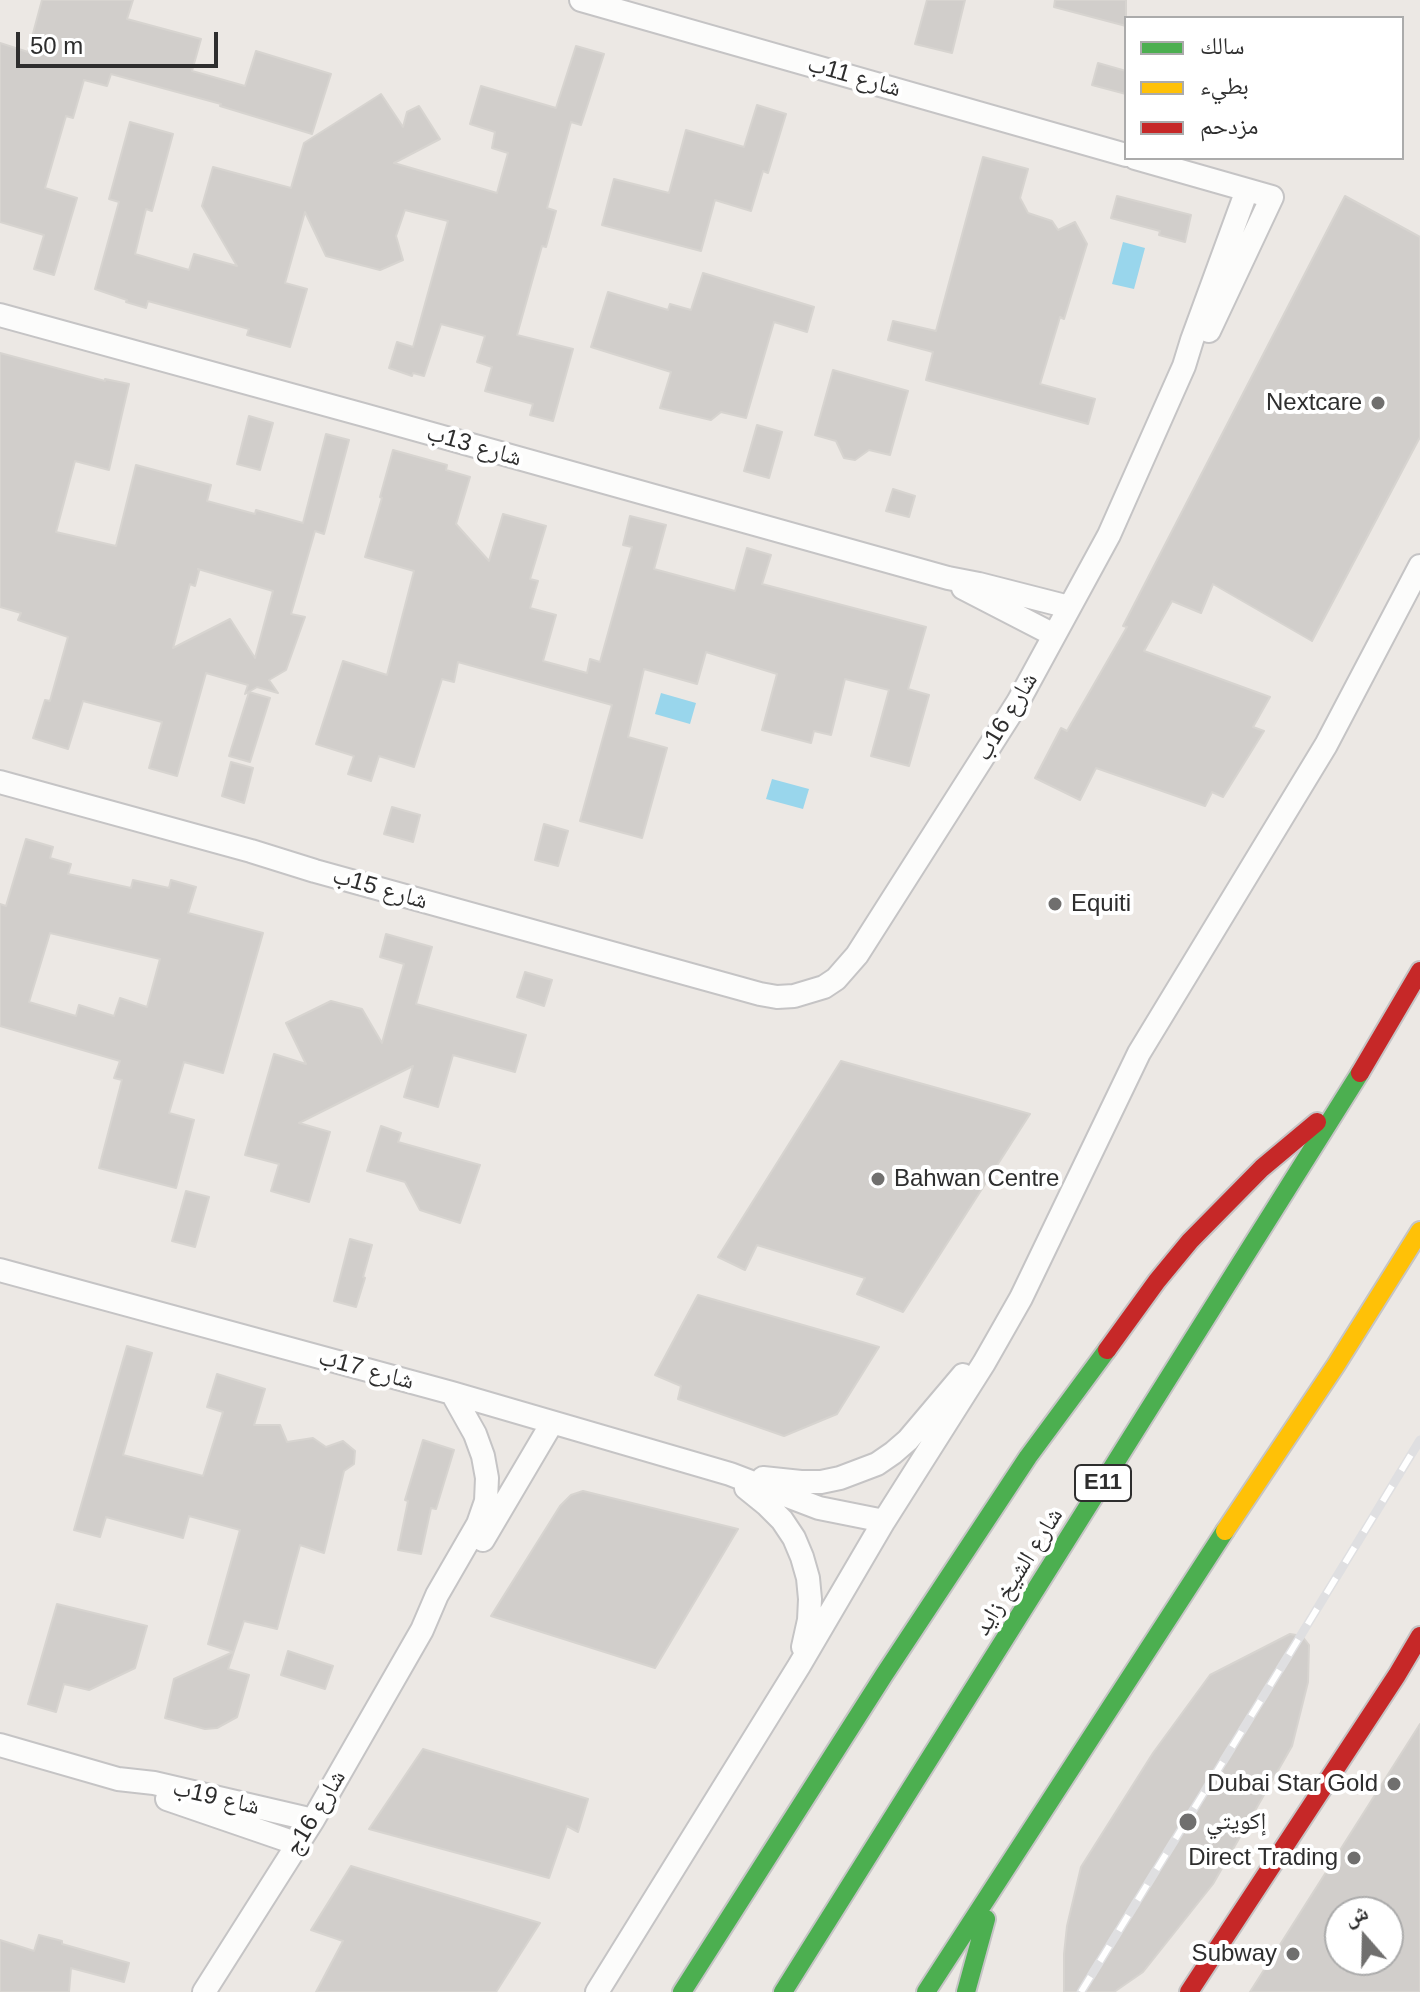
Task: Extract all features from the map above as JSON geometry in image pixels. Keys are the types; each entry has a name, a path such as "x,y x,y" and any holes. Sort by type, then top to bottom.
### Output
{"main road":[{"name":"شارع الشيخ زايد","path":"783,1992 1342,1103 1420,971"},
{"path":"682,1992 884,1675 1028,1457 1157,1281 1190,1241 1253,1177 1342,1103"},
{"path":"926,1992 1336,1365 1420,1231"},
{"path":"1189,1992 1420,1636"},
{"path":"966,1992 995,1884"}],"street":[{"name":"شارع 11ب","path":"581,0 1124,154"},
{"path":"1142,160 1247,190"},
{"name":"شارع 16ب","path":"760,994 785,997 809,993 824,987 848,968 1018,702 1109,535 1184,366 1247,190 1272,197 1208,334 1184,366"},
{"name":"شارع 13ب","path":"0,315 948,578 1069,607"},
{"path":"597,1992 984,1363 1021,1298 1139,1053 1326,745 1420,566"},
{"name":"شارع 13ب","path":"948,578 1054,635"},
{"name":"شارع 15ب","path":"0,782 760,994"},
{"name":"شارع 17ب","path":"0,1270 452,1393 730,1474 819,1508 884,1521"},
{"name":"شارع 17ب","path":"730,1474 821,1482 877,1464 908,1440 1004,1328"},
{"name":"شارع 16ج","path":"204,1992 313,1820 422,1630 437,1595 478,1524 486,1501 487,1478 483,1456 475,1434 452,1393"},
{"name":"شارع 16ج","path":"422,1630 447,1601 552,1423"},
{"name":"شارع 17ب","path":"730,1474 782,1520 802,1557 810,1599 809,1620 799,1666"},
{"name":"شاع 19ب","path":"0,1745 118,1779 154,1783 313,1820"},
{"name":"شاع 19ب","path":"118,1779 141,1791 298,1844"}],"water":[{"path":"1123,242 1145,248 1134,289 1112,284"},
{"path":"661,693 696,703 690,724 655,714"},
{"path":"772,779 809,789 803,809 766,799"}],"building":[{"path":"42,0 133,0 127,19 201,39 192,71 245,86 256,51 331,74 312,134 221,104 111,74 107,86 84,80 73,118 66,116 45,188 77,198 54,275 34,269 44,235 0,222 0,43 28,52"},
{"path":"927,0 965,0 952,53 915,44"},
{"path":"1055,0 1126,0 1126,16 1124,25 1054,7"},
{"path":"576,46 604,54 581,125 571,122 547,208 556,211 546,247 542,246 517,335 573,349 553,421 530,415 533,404 485,391 492,367 477,362 485,336 441,324 424,376 413,373 412,376 389,368 397,342 413,347 448,221 405,210 396,236 403,260 380,270 326,256 305,212 285,283 307,289 290,347 247,335 249,329 148,301 146,308 95,289 119,202 109,199 130,122 173,134 152,211 146,209 135,254 189,270 194,254 237,266 202,206 213,167 291,188 304,143 381,94 403,127 407,112 419,106 440,139 394,163 497,193 508,153 492,148 495,132 470,124 481,86 556,108"},
{"path":"1098,63 1124,70 1124,93 1092,85"},
{"path":"757,105 786,114 768,173 763,171 751,211 715,200 701,251 602,225 614,179 669,193 686,130 744,147"},
{"path":"983,157 1028,169 1020,198 1028,213 1052,221 1058,230 1075,222 1087,244 1040,384 1095,399 1088,424 926,380 933,352 888,340 893,321 936,331"},
{"path":"1117,196 1191,215 1185,242 1159,235 1160,231 1111,218"},
{"path":"1345,196 1420,237 1420,437 1312,641 1213,584 1201,613 1172,601 1144,651 1270,697 1253,727 1264,731 1223,797 1212,792 1205,806 1096,768 1080,800 1035,778 1061,728 1067,731 1127,627 1123,626"},
{"path":"703,273 814,307 807,332 774,322 746,418 721,412 711,420 660,408 671,372 591,347 608,292 668,310 670,304 691,310"},
{"path":"0,353 105,381 129,384 109,470 75,461 56,532 116,546 136,465 211,485 207,501 303,523 326,434 349,440 324,534 315,531 291,614 305,617 286,670 269,680 278,693 257,687 245,694 248,685 206,673 177,776 149,768 162,722 83,701 68,749 33,738 45,700 50,701 68,637 18,620 21,613 0,607","holes":["198,569 273,591 255,658 230,619 173,648 190,584 195,586"]},
{"path":"833,370 908,391 890,455 869,450 855,460 844,458 836,441 815,435"},
{"path":"249,416 273,423 260,470 237,464"},
{"path":"757,425 782,432 769,478 744,471"},
{"path":"393,450 447,465 446,470 470,477 456,524 489,561 503,514 546,526 530,579 538,581 530,608 556,615 543,661 587,673 590,659 600,662 632,547 623,545 630,516 666,525 654,569 735,591 747,548 771,555 762,584 926,627 908,689 929,695 909,766 871,756 889,690 845,679 831,735 814,731 811,743 762,730 777,674 706,652 697,684 644,669 628,737 667,748 642,838 580,821 612,705 458,662 454,682 442,679 414,767 379,756 371,781 348,774 354,756 316,744 343,661 387,675 414,571 365,557"},
{"path":"893,489 915,496 909,517 886,511"},
{"path":"249,692 270,698 250,762 229,756"},
{"path":"231,762 253,768 244,803 222,796"},
{"path":"392,807 420,815 413,842 384,834"},
{"path":"544,824 568,831 558,866 535,860"},
{"path":"26,839 53,847 50,858 71,864 68,874 131,888 133,880 169,888 171,880 196,887 188,913 263,933 223,1073 184,1062 169,1113 194,1120 176,1188 99,1168 122,1080 114,1078 120,1061 0,1026 0,904 6,906","holes":["50,933 160,959 147,1007 120,998 114,1016 79,1005 76,1016 29,1002"]},
{"path":"386,934 432,947 416,1004 526,1035 515,1072 453,1055 438,1107 404,1097 413,1066 299,1123 330,1132 309,1202 271,1191 279,1164 245,1155 274,1054 306,1064 286,1023 331,1001 362,1009 382,1043 404,964 380,957"},
{"path":"525,972 552,980 544,1006 517,997"},
{"name":"Bahwan Centre","path":"841,1061 1030,1114 903,1312 857,1294 865,1278 757,1245 745,1270 718,1257"},
{"path":"381,1126 401,1133 398,1142 480,1165 460,1223 420,1210 405,1182 367,1171"},
{"path":"186,1191 209,1197 195,1247 172,1241"},
{"path":"350,1239 372,1245 356,1307 334,1301"},
{"path":"698,1295 879,1347 837,1414 784,1436 678,1399 681,1386 655,1375"},
{"path":"127,1346 152,1353 123,1455 203,1476 223,1412 207,1407 217,1374 265,1389 254,1425 280,1425 287,1442 313,1438 326,1447 343,1441 355,1451 354,1464 344,1471 324,1553 300,1545 277,1629 244,1621 228,1669 249,1675 237,1717 217,1728 205,1729 165,1718 174,1679 233,1652 208,1644 240,1530 189,1516 183,1538 106,1517 100,1537 74,1530"},
{"path":"423,1440 454,1450 436,1509 431,1508 421,1554 398,1550 408,1501 405,1500"},
{"path":"583,1491 738,1529 655,1668 491,1616 560,1506 571,1495"},
{"path":"57,1604 147,1626 135,1668 89,1690 64,1684 56,1712 28,1704"},
{"name":"إكويتي","path":"1290,1634 1302,1636 1309,1645 1308,1682 1292,1746 1213,1884 1143,1972 1114,1992 1064,1992 1067,1926 1081,1867 1153,1753 1210,1675"},
{"path":"288,1651 333,1666 325,1689 281,1675"},
{"path":"1420,1724 1420,1992 1250,1992"},
{"path":"423,1749 588,1799 578,1832 567,1826 549,1878 369,1829"},
{"path":"351,1866 540,1923 496,1992 316,1992 343,1941 311,1930"},
{"path":"39,1935 129,1963 124,1982 71,1968 69,1992 0,1992 0,1940 34,1951"}],"railway":[{"path":"1081,1992 1420,1440"}],"traffic: fast":[{"path":"783,1992 1360,1073"},
{"path":"682,1992 884,1675 1028,1457 1107,1350"},
{"path":"926,1992 1225,1531"},
{"path":"966,1992 986,1919"}],"traffic: slow":[{"path":"1225,1531 1336,1365 1420,1231"}],"traffic: jam":[{"path":"1360,1073 1420,971"},
{"path":"1107,1350 1190,1241 1262,1168 1317,1122"},
{"path":"1189,1992 1420,1636"}],"place":[{"name":"Nextcare","path":"1378,403"},
{"name":"Equiti","path":"1055,904"},
{"name":"Bahwan Centre","path":"878,1179"},
{"name":"Dubai Star Gold","path":"1394,1784"},
{"name":"إكويتي","path":"1188,1822"},
{"name":"Direct Trading","path":"1354,1858"},
{"name":"Subway","path":"1293,1954"}]}
